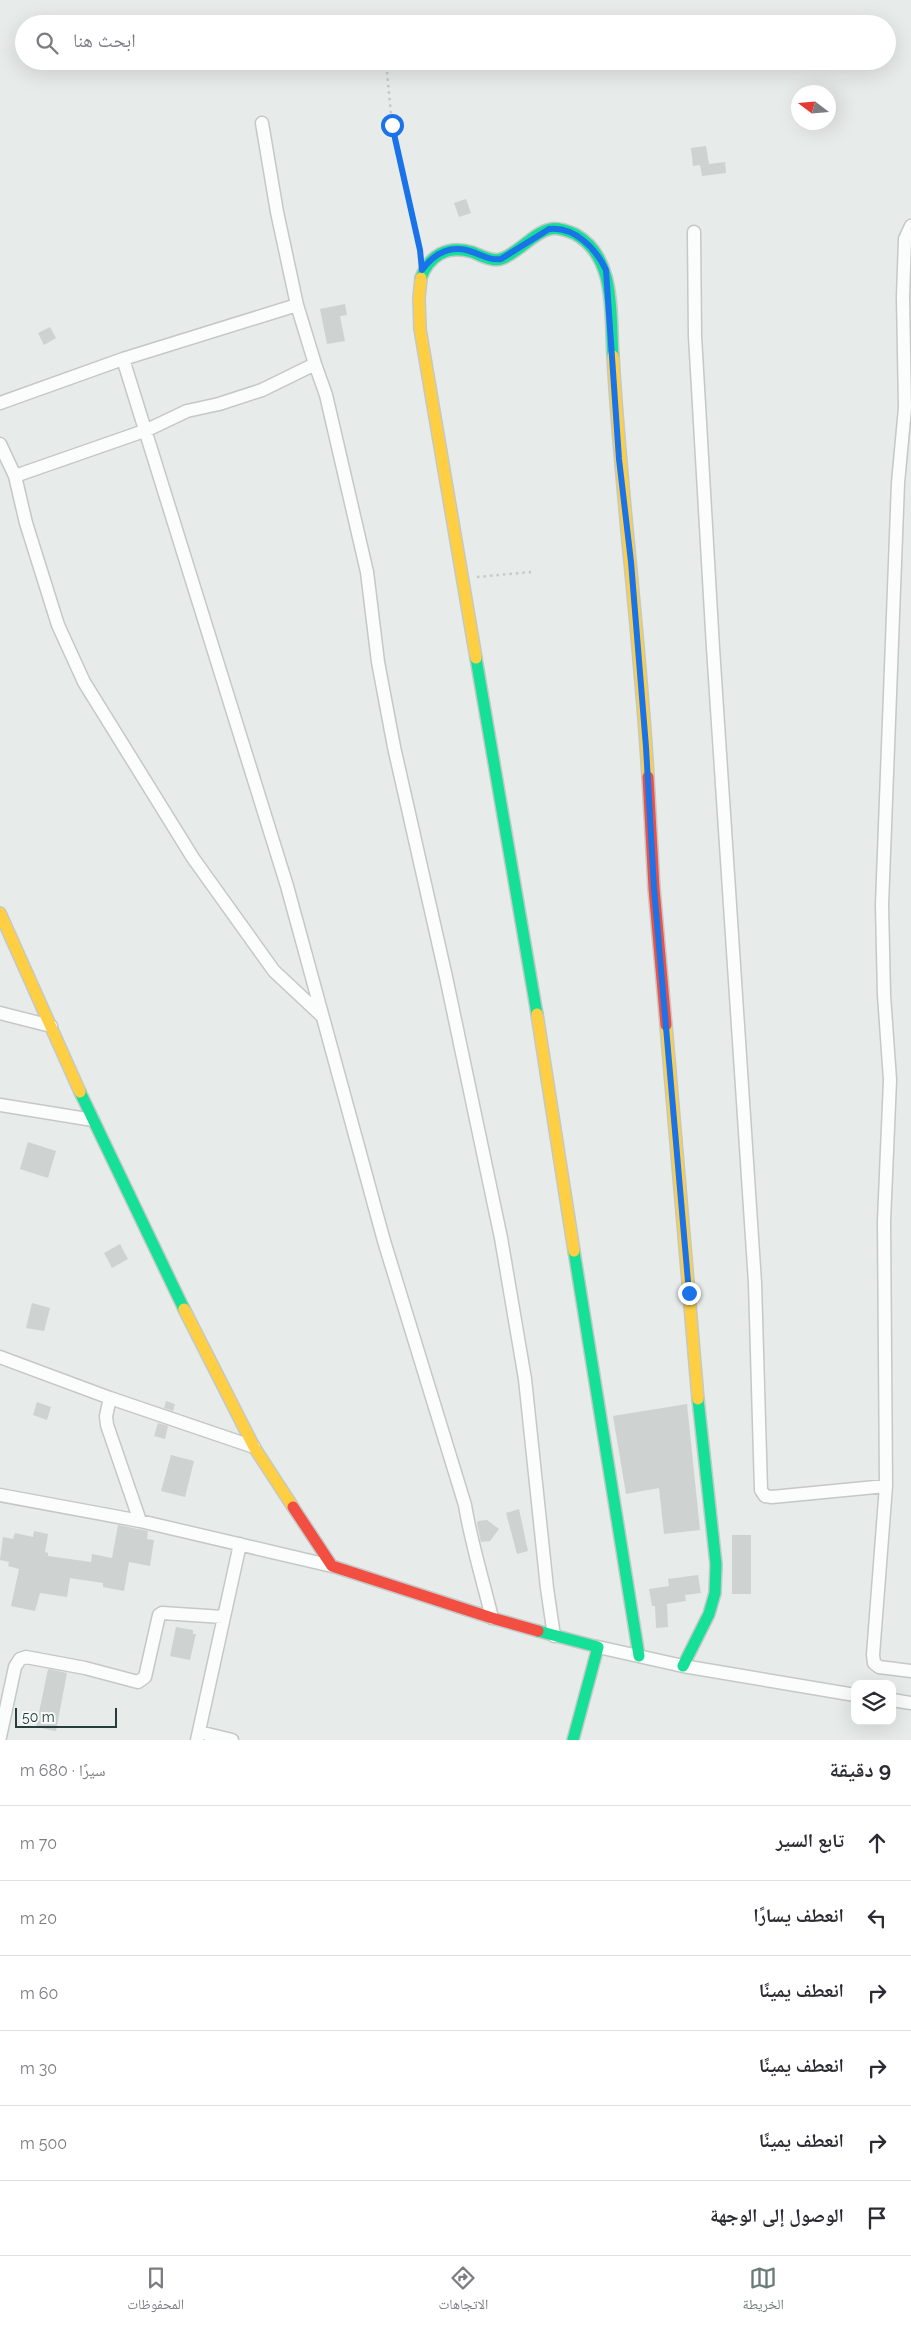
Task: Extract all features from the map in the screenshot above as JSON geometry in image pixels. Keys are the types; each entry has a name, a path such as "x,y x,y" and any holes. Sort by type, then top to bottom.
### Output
{"street":[{"path":"262,123 277,212 297,305 326,394 367,572 378,662 394,747 446,977 501,1238 525,1379 547,1588 554,1636"},
{"path":"911,226 905,239 902,297 905,408 898,483 882,906 884,995 890,1080 884,1221 886,1486 873,1656 874,1663 879,1667 911,1671"},
{"path":"639,1656 528,964 420,329 419,300 422,270 430,258 446,250 466,250 494,260 501,259 549,229 555,228 572,233 589,244 606,270 619,459 631,562 645,737 654,888 696,1385 716,1564 715,1593 709,1614 683,1666"},
{"path":"694,232 695,336 713,648 755,1283 761,1490 765,1496 772,1497 886,1486"},
{"path":"0,403 123,358 297,305"},
{"path":"123,358 147,430 287,886 384,1241 464,1504 470,1536 479,1561 492,1618"},
{"path":"15,476 147,430 187,411 219,404 262,390 315,364"},
{"path":"0,444 15,476 26,523 58,625 84,682 193,858 274,971 322,1016"},
{"path":"0,913 93,1120 126,1185 169,1281 254,1447 332,1566"},
{"path":"0,1013 51,1026"},
{"path":"0,1105 93,1120"},
{"path":"0,1357 110,1398 254,1447"},
{"path":"110,1398 106,1416 107,1425 140,1521"},
{"path":"0,1495 140,1521 332,1566 492,1618 598,1647 683,1666 851,1694"},
{"path":"232,1740 198,1736 240,1544"},
{"path":"0,1737 4,1697 15,1667 20,1659 26,1658 85,1668 138,1682 145,1677 159,1615 162,1613 223,1617"},
{"path":"573,1740 598,1647"},
{"path":"896,1701 911,1703"}],"path":[{"path":"387,72 392,125 420,250 422,270"},
{"path":"463,579 530,572"}],"building":[{"path":"706,146 709,164 725,162 726,173 702,176 700,165 693,166 691,148"},
{"path":"466,199 471,213 459,217 454,203"},
{"path":"345,304 347,315 340,316 345,341 327,344 320,309"},
{"path":"50,327 56,338 44,345 38,333"},
{"path":"28,1142 56,1151 48,1178 20,1169"},
{"path":"120,1244 128,1259 112,1268 104,1253"},
{"path":"32,1303 50,1308 44,1331 26,1328"},
{"path":"166,1401 175,1404 173,1411 164,1408"},
{"path":"37,1402 51,1407 47,1420 33,1415"},
{"path":"687,1404 700,1530 664,1534 659,1488 626,1494 613,1416"},
{"path":"158,1423 168,1426 165,1439 154,1436"},
{"path":"171,1455 194,1461 185,1497 161,1491"},
{"path":"519,1509 528,1551 517,1554 506,1513"},
{"path":"487,1520 499,1529 490,1541 481,1542 477,1523 478,1521"},
{"path":"118,1525 148,1531 147,1539 154,1540 150,1566 129,1562 124,1591 103,1587 103,1583 70,1578 67,1597 40,1593 35,1611 11,1606 19,1569 8,1566 9,1562 0,1560 3,1537 13,1539 15,1533 33,1537 34,1531 48,1534 45,1552 48,1553 48,1556 91,1562 92,1554 112,1558"},
{"path":"732,1535 751,1535 751,1594 732,1594"},
{"path":"698,1575 701,1593 685,1595 686,1601 667,1604 668,1627 656,1628 655,1606 652,1606 649,1589 669,1586 668,1579"},
{"path":"176,1627 193,1630 193,1634 196,1634 190,1660 170,1656"},
{"path":"48,1669 67,1673 56,1731 36,1727"}],"traffic: fast":[{"path":"421,278 429,263 447,251 463,250 497,260 513,253 544,231 556,229 575,234 589,244 605,272 611,306 613,356"},
{"path":"476,658 537,1014"},
{"path":"80,1092 184,1309"},
{"path":"574,1251 639,1656"},
{"path":"683,1666 709,1614 715,1593 716,1564 698,1399"},
{"path":"538,1631 598,1647 573,1740"}],"traffic: slow":[{"path":"421,278 419,298 420,329 476,658"},
{"path":"613,356 648,777"},
{"path":"0,913 80,1092"},
{"path":"537,1014 574,1251"},
{"path":"666,1025 698,1399"},
{"path":"184,1309 254,1447 293,1507"}],"traffic: jam":[{"path":"648,777 654,888 666,1025"},
{"path":"293,1507 332,1566 538,1631"}],"route":[{"path":"392,125 420,250 422,270 430,258 446,250 466,250 486,258 501,259 549,229 555,228 572,233 589,244 606,270 619,459 631,562 646,747 654,888 689,1293"}]}
